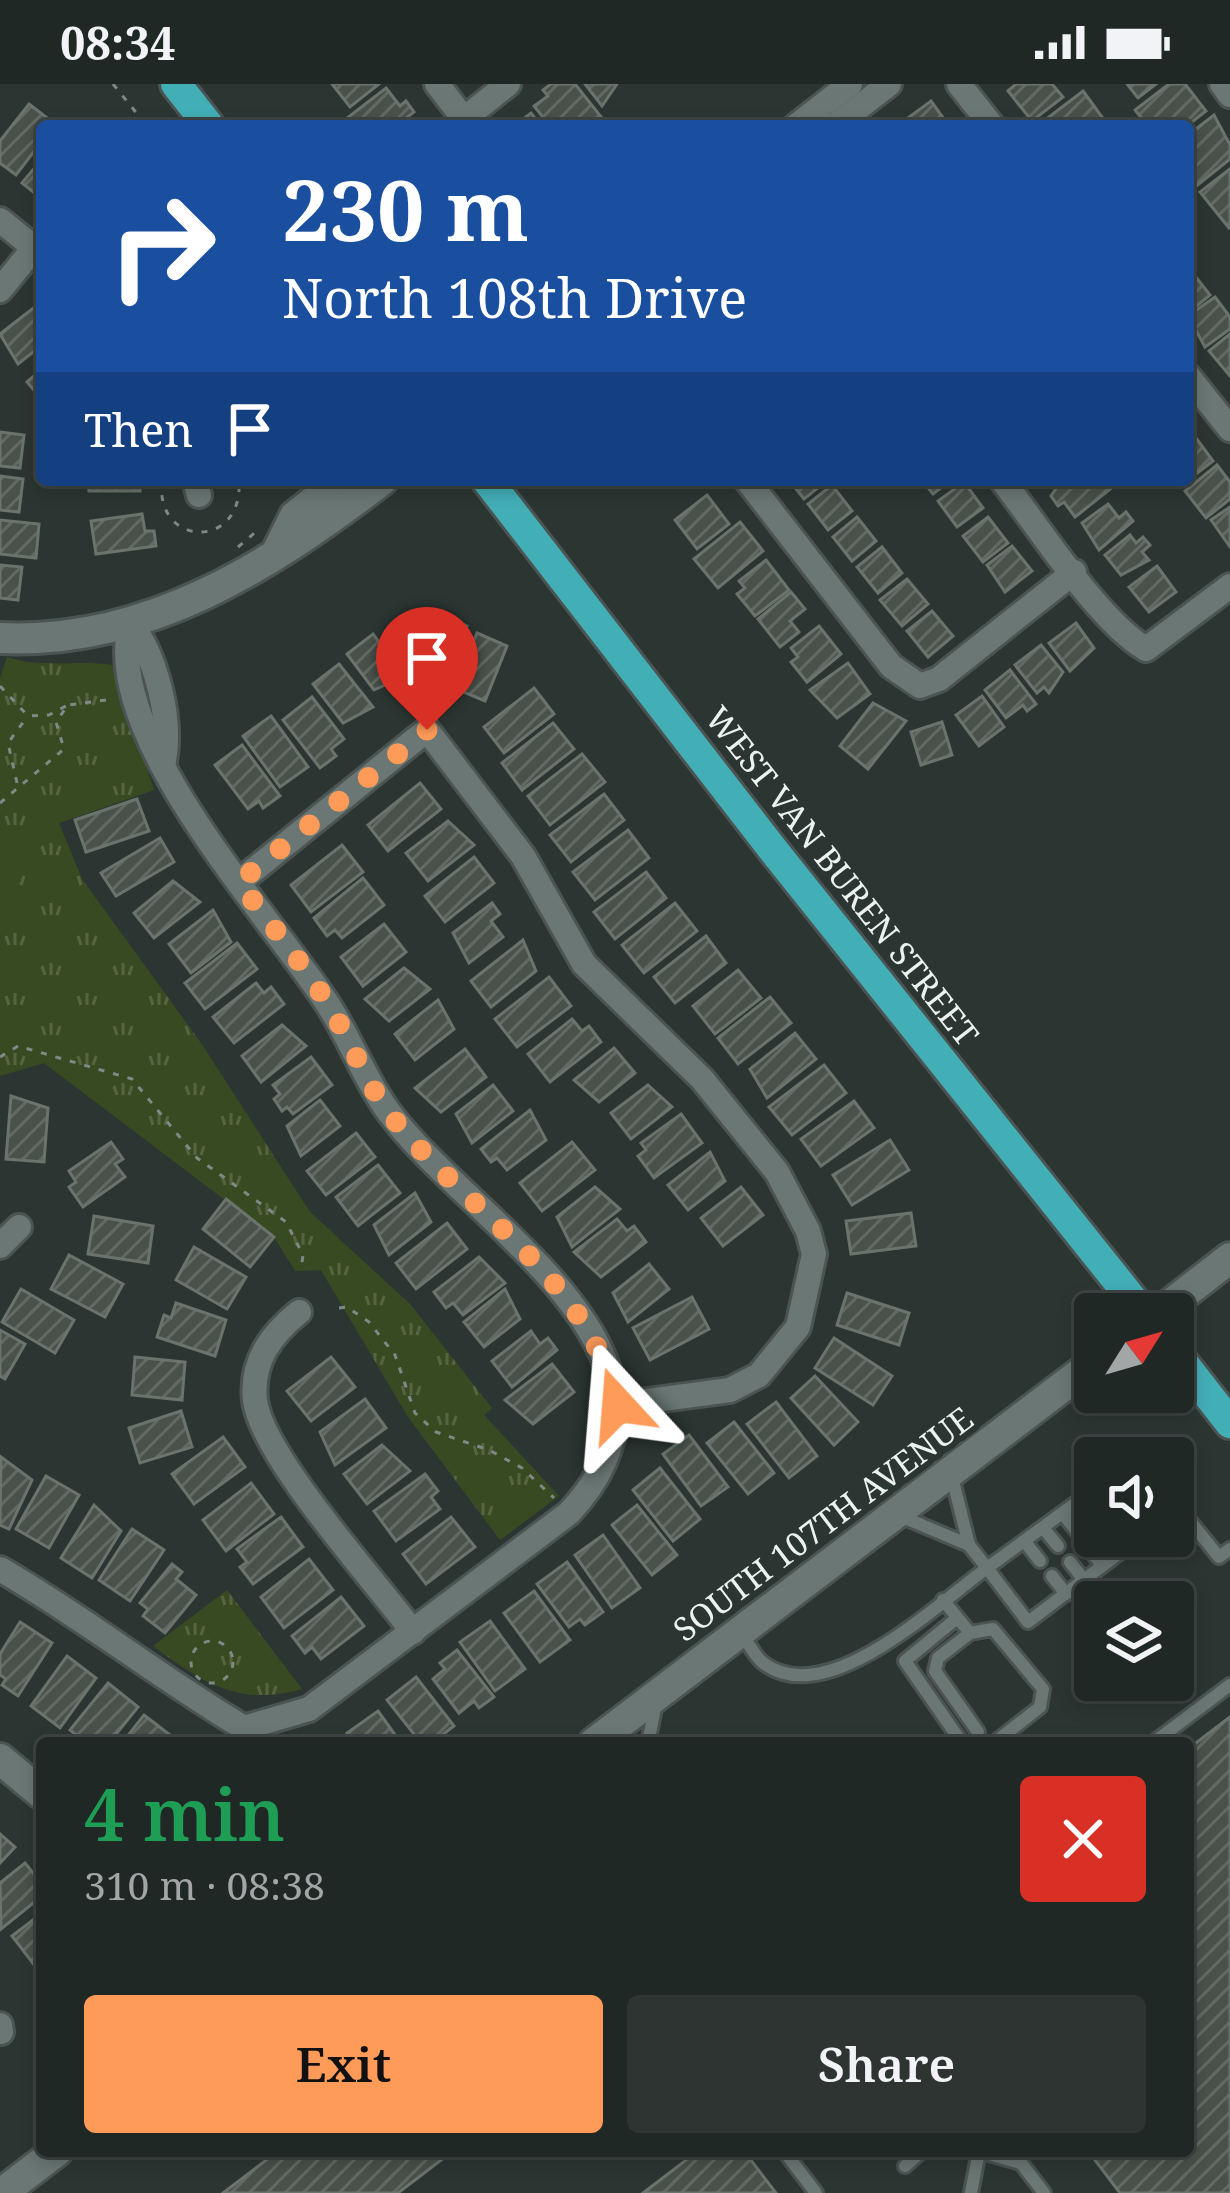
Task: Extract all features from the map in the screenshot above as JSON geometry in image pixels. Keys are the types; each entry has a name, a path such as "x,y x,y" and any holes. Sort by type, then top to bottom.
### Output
{"main road":[{"path":"176,84 204,120"},
{"path":"0,638 66,638 131,623 220,589 271,537 333,486"},
{"path":"271,537 312,534 374,486"},
{"name":"WEST VAN BUREN STREET","path":"492,486 803,888 1127,1293"},
{"path":"1185,1293 1230,1258"},
{"path":"1194,1377 1230,1423"},
{"name":"SOUTH 107TH AVENUE","path":"602,1737 1074,1378"},
{"path":"0,1760 36,1789"},
{"path":"2,2193 49,2157"}],"street":[{"path":"437,84 464,118 508,84"},
{"path":"804,120 850,84"},
{"path":"843,120 889,84"},
{"path":"959,84 987,120"},
{"path":"1222,84 1230,95"},
{"path":"0,220 36,249"},
{"path":"0,290 36,253"},
{"path":"1194,384 1230,429"},
{"path":"752,486 891,666 920,686 939,680 1074,572"},
{"path":"1007,486 1129,639 1147,649 1230,586"},
{"path":"0,1569 83,1617 168,1683 244,1728 309,1708 569,1513 594,1486 608,1458 618,1405 608,1365 586,1327 512,1233 387,1110 329,1005 191,820 164,761 149,741 130,684 123,651 131,623"},
{"path":"239,882 427,730 523,856 584,964 683,1058 777,1172 814,1254 798,1327 760,1376 730,1390 618,1405"},
{"path":"0,1246 19,1227"},
{"path":"299,1312 273,1334 262,1354 255,1403 284,1462 413,1632"}],"lane":[{"path":"950,1472 969,1545 1028,1622 1110,1557"},
{"path":"741,1632 761,1662 785,1674 819,1676 854,1664 1074,1507"},
{"path":"896,1514 969,1545"},
{"path":"1063,1514 1074,1528"},
{"path":"1044,1529 1058,1546"},
{"path":"1194,1529 1219,1557 1230,1549"},
{"path":"1025,1542 1040,1562"},
{"path":"1095,1557 1102,1566"},
{"path":"1070,1562 1084,1580"},
{"path":"1052,1576 1066,1594"},
{"path":"943,1600 970,1634"},
{"path":"957,1618 905,1661 958,1737"},
{"path":"978,1732 935,1671 938,1658 970,1634 993,1629 1043,1689 1040,1707 1002,1737"},
{"path":"1161,1737 1230,1685"},
{"path":"649,1737 658,1694"},
{"path":"789,2157 816,2193"},
{"path":"905,2166 915,2157"},
{"path":"971,2193 978,2157"},
{"path":"1000,2157 1021,2163 1044,2193"}],"path":[{"path":"113,84 142,120"},
{"path":"228,555 271,537"},
{"path":"0,686 28,716 124,697"},
{"path":"0,803 64,749 56,722 68,705"},
{"path":"17,788 8,743 28,716"},
{"path":"0,1058 18,1046 132,1079 197,1158 286,1222 303,1256 301,1270"},
{"path":"339,1308 346,1306 369,1322 395,1355 415,1412 436,1432 489,1450 522,1468 556,1501"},
{"path":"190,1674 202,1642 220,1641 233,1660 228,1674 213,1683"}],"green space":[{"path":"7,657 112,665 154,790 59,823 82,879 201,1043 310,1212 410,1304 492,1408 484,1415 559,1496 500,1540 408,1417 321,1270 295,1271 274,1237 44,1063 0,1076 0,678"},
{"path":"0,847 26,854 0,938"},
{"path":"227,1590 302,1689 240,1693 206,1681 153,1646"}],"building":[{"path":"332,84 379,84 350,107"},
{"path":"551,84 575,84 602,118 545,120 534,106 548,96 543,90"},
{"path":"585,84 617,84 602,106"},
{"path":"1016,84 1052,84 1063,97 1031,120 1008,91"},
{"path":"1127,84 1156,84 1138,98"},
{"path":"1169,84 1185,84 1206,111 1194,120 1143,120 1135,110"},
{"path":"386,88 400,106 406,101 414,112 404,120 345,120"},
{"path":"1083,91 1104,120 1045,120"},
{"path":"931,101 945,120 905,120"},
{"path":"29,104 50,120 36,120 36,149 16,175 0,163 0,141"},
{"path":"1214,115 1230,145 1230,159 1195,187 1194,186 1194,130"},
{"path":"36,166 36,194 22,183"},
{"path":"1230,169 1230,227 1229,228 1200,192"},
{"path":"1194,275 1210,295 1194,308"},
{"path":"1215,297 1230,317 1230,329 1205,347 1194,327 1194,312"},
{"path":"36,306 36,350 18,364 0,334"},
{"path":"1230,334 1230,376 1209,351"},
{"path":"0,432 24,435 20,468 0,466"},
{"path":"1194,435 1213,461 1194,476"},
{"path":"1217,465 1230,482 1230,499 1206,518 1185,491"},
{"path":"0,476 23,479 19,512 0,510"},
{"path":"89,486 140,486 140,491 89,491"},
{"path":"794,486 820,486 804,499"},
{"path":"833,486 852,511 828,530 808,504"},
{"path":"959,486 967,486 983,508 957,527 938,501"},
{"path":"1058,486 1114,486 1075,517 1064,502 1058,506 1051,496"},
{"path":"707,495 729,524 697,549 675,520"},
{"path":"1108,504 1119,518 1126,512 1133,521 1099,550 1082,523"},
{"path":"1230,507 1230,547 1211,520"},
{"path":"142,514 145,531 154,531 156,546 96,554 91,521"},
{"path":"857,517 876,541 852,561 833,537"},
{"path":"988,517 1008,543 983,562 963,536"},
{"path":"0,520 39,524 36,558 0,554"},
{"path":"740,522 763,551 718,588 694,559"},
{"path":"1130,535 1136,543 1143,537 1150,545 1142,552 1149,560 1121,575 1105,555"},
{"path":"1012,546 1032,571 1005,592 987,565"},
{"path":"882,547 902,573 878,593 857,567"},
{"path":"766,560 789,590 755,616 737,594 745,588 739,581"},
{"path":"0,565 22,567 18,600 0,598"},
{"path":"1157,566 1176,592 1149,612 1129,587"},
{"path":"907,579 928,604 902,626 880,600"},
{"path":"791,592 805,609 790,621 799,632 780,647 758,619"},
{"path":"932,611 953,636 928,657 907,631"},
{"path":"435,612 467,626 447,673 435,667 432,676 412,667"},
{"path":"1076,623 1094,648 1070,671 1049,643"},
{"path":"819,626 841,654 807,682 791,662 798,657 791,648"},
{"path":"477,633 507,646 485,701 454,688"},
{"path":"373,634 405,676 374,690 347,654"},
{"path":"1041,645 1063,672 1049,693 1044,687 1037,693 1015,665"},
{"path":"848,663 870,694 837,718 810,690"},
{"path":"339,664 373,707 343,723 313,684"},
{"path":"1010,670 1036,704 1027,711 1023,705 1006,718 985,690"},
{"path":"534,688 554,714 504,753 484,727"},
{"path":"982,696 1004,727 979,746 956,715"},
{"path":"312,697 344,739 331,749 336,756 320,768 283,720"},
{"path":"873,703 906,721 868,769 840,746"},
{"path":"271,716 308,767 280,787 243,736"},
{"path":"942,722 952,755 921,765 911,732"},
{"path":"553,723 574,749 522,790 502,763"},
{"path":"242,745 280,796 263,808 259,801 248,809 215,765"},
{"path":"582,754 605,782 550,825 528,796"},
{"path":"420,783 441,809 388,851 368,825"},
{"path":"604,794 624,820 571,862 550,835"},
{"path":"137,799 149,831 86,852 75,820"},
{"path":"448,821 474,845 428,881 406,853"},
{"path":"628,830 649,858 595,900 573,872"},
{"path":"160,838 174,862 116,896 101,873"},
{"path":"342,845 363,872 311,912 291,885"},
{"path":"474,857 494,883 445,922 425,896"},
{"path":"646,872 666,898 615,939 594,912"},
{"path":"363,878 384,905 342,938 335,930 327,936 314,918"},
{"path":"173,881 200,902 154,938 134,913"},
{"path":"492,903 500,914 491,921 503,937 469,963 453,933"},
{"path":"675,903 697,931 644,973 622,945"},
{"path":"213,910 231,942 191,973 169,944"},
{"path":"384,924 406,952 363,986 341,957"},
{"path":"706,936 726,963 675,1003 654,977"},
{"path":"523,940 536,971 491,1007 471,981"},
{"path":"237,943 257,969 205,1009 185,983"},
{"path":"404,968 430,989 389,1021 365,999"},
{"path":"738,970 761,998 715,1034 693,1006"},
{"path":"549,977 571,1006 517,1047 495,1019"},
{"path":"256,983 264,993 271,987 284,1004 234,1043 213,1017"},
{"path":"770,997 791,1023 738,1064 718,1038"},
{"path":"438,1000 454,1029 415,1060 395,1034"},
{"path":"572,1019 582,1031 589,1026 601,1042 550,1082 528,1054"},
{"path":"282,1025 306,1046 261,1082 242,1056"},
{"path":"795,1033 816,1059 767,1098 750,1069"},
{"path":"614,1048 635,1073 599,1102 574,1080"},
{"path":"465,1049 486,1077 441,1112 415,1088"},
{"path":"311,1057 332,1085 293,1114 287,1107 282,1111 274,1099 280,1094 273,1085"},
{"path":"824,1065 846,1093 792,1135 769,1107"},
{"path":"493,1085 513,1111 472,1143 456,1114"},
{"path":"648,1085 672,1107 631,1139 611,1113"},
{"path":"11,1096 48,1108 44,1162 6,1159"},
{"path":"320,1100 340,1126 301,1156 287,1126"},
{"path":"854,1101 874,1128 821,1166 801,1139"},
{"path":"530,1110 546,1140 507,1170 497,1158 491,1162 481,1149"},
{"path":"681,1114 702,1143 654,1178 638,1156 646,1150 641,1143"},
{"path":"356,1133 375,1157 326,1195 307,1171"},
{"path":"890,1140 909,1170 852,1205 833,1175"},
{"path":"111,1142 123,1159 115,1164 125,1177 83,1207 69,1187 76,1182 69,1171"},
{"path":"572,1142 595,1170 542,1211 520,1183"},
{"path":"710,1152 725,1181 688,1210 668,1185"},
{"path":"378,1165 400,1193 358,1226 336,1197"},
{"path":"595,1187 620,1209 572,1247 557,1217"},
{"path":"741,1187 763,1215 723,1246 701,1218"},
{"path":"415,1193 431,1222 389,1255 374,1225"},
{"path":"226,1199 274,1237 250,1267 203,1229"},
{"path":"911,1213 916,1246 851,1254 846,1221"},
{"path":"94,1216 153,1226 148,1263 88,1254"},
{"path":"617,1219 627,1231 634,1226 646,1242 601,1277 574,1252"},
{"path":"447,1223 467,1249 416,1289 396,1263"},
{"path":"194,1247 246,1277 227,1309 176,1280"},
{"path":"69,1255 123,1284 105,1317 51,1289"},
{"path":"479,1257 505,1283 463,1315 453,1303 446,1308 434,1292"},
{"path":"649,1264 669,1289 628,1322 613,1293"},
{"path":"21,1289 74,1320 55,1353 2,1322"},
{"path":"505,1289 520,1319 484,1347 464,1322"},
{"path":"847,1293 909,1313 899,1345 837,1325"},
{"path":"692,1297 709,1329 650,1360 633,1328"},
{"path":"176,1303 226,1320 215,1356 157,1337 164,1315 171,1318"},
{"path":"0,1330 25,1344 5,1379 0,1376"},
{"path":"531,1331 540,1344 548,1338 557,1350 512,1387 492,1361"},
{"path":"834,1338 892,1376 873,1405 815,1368"},
{"path":"135,1357 185,1362 182,1400 132,1395"},
{"path":"331,1357 355,1387 311,1421 287,1391"},
{"path":"552,1364 574,1392 533,1424 505,1400"},
{"path":"815,1376 858,1422 834,1445 791,1398"},
{"path":"365,1399 386,1428 335,1465 320,1432"},
{"path":"776,1402 817,1456 789,1478 747,1424"},
{"path":"181,1411 192,1447 140,1463 129,1428"},
{"path":"734,1422 774,1473 748,1494 707,1443"},
{"path":"689,1435 728,1487 701,1506 663,1454"},
{"path":"223,1437 245,1467 194,1504 172,1474"},
{"path":"382,1445 410,1471 367,1504 344,1474"},
{"path":"1,1457 32,1480 9,1529 0,1525"},
{"path":"660,1468 700,1519 673,1541 633,1490"},
{"path":"425,1474 438,1491 431,1497 440,1509 396,1541 374,1511"},
{"path":"46,1476 79,1495 49,1548 16,1529"},
{"path":"251,1483 274,1514 226,1551 203,1520"},
{"path":"94,1505 121,1531 92,1578 61,1558"},
{"path":"637,1505 677,1555 652,1575 612,1525"},
{"path":"281,1517 303,1547 253,1584 240,1567 247,1562 237,1549"},
{"path":"451,1517 475,1547 426,1584 403,1554"},
{"path":"132,1529 164,1550 130,1601 99,1580"},
{"path":"603,1535 640,1588 612,1608 575,1555"},
{"path":"309,1559 333,1590 284,1628 261,1597"},
{"path":"567,1562 603,1612 585,1625 580,1619 569,1627 537,1584"},
{"path":"172,1564 182,1572 176,1579 196,1595 165,1633 143,1616 148,1609 140,1603"},
{"path":"534,1591 570,1640 540,1662 504,1613"},
{"path":"341,1597 364,1626 321,1659 312,1647 305,1653 292,1636"},
{"path":"490,1621 525,1669 495,1691 460,1642"},
{"path":"20,1622 52,1643 18,1696 2,1685 6,1679 0,1675 0,1654"},
{"path":"457,1650 494,1697 479,1708 474,1701 459,1713 433,1679 445,1669 440,1663"},
{"path":"67,1656 96,1678 60,1728 31,1706"},
{"path":"416,1677 454,1726 440,1737 416,1737 387,1700"},
{"path":"108,1683 138,1707 114,1737 79,1737 70,1730"},
{"path":"378,1711 397,1737 350,1737 347,1733"},
{"path":"144,1715 173,1737 127,1737"},
{"path":"1230,1717 1230,2193 1120,2193 1093,2157 1194,2157 1194,1744"},
{"path":"0,1834 15,1847 0,1863"},
{"path":"25,1863 36,1877 36,1901 1,1929 0,1883"},
{"path":"36,1918 36,1965 35,1966 12,1936"},
{"path":"270,2157 445,2157 398,2193 223,2193"},
{"path":"690,2157 749,2157 776,2193 643,2193"}],"route":[{"path":"427,730 239,882 329,1005 387,1110 512,1233 586,1327 608,1365 618,1405"}]}
